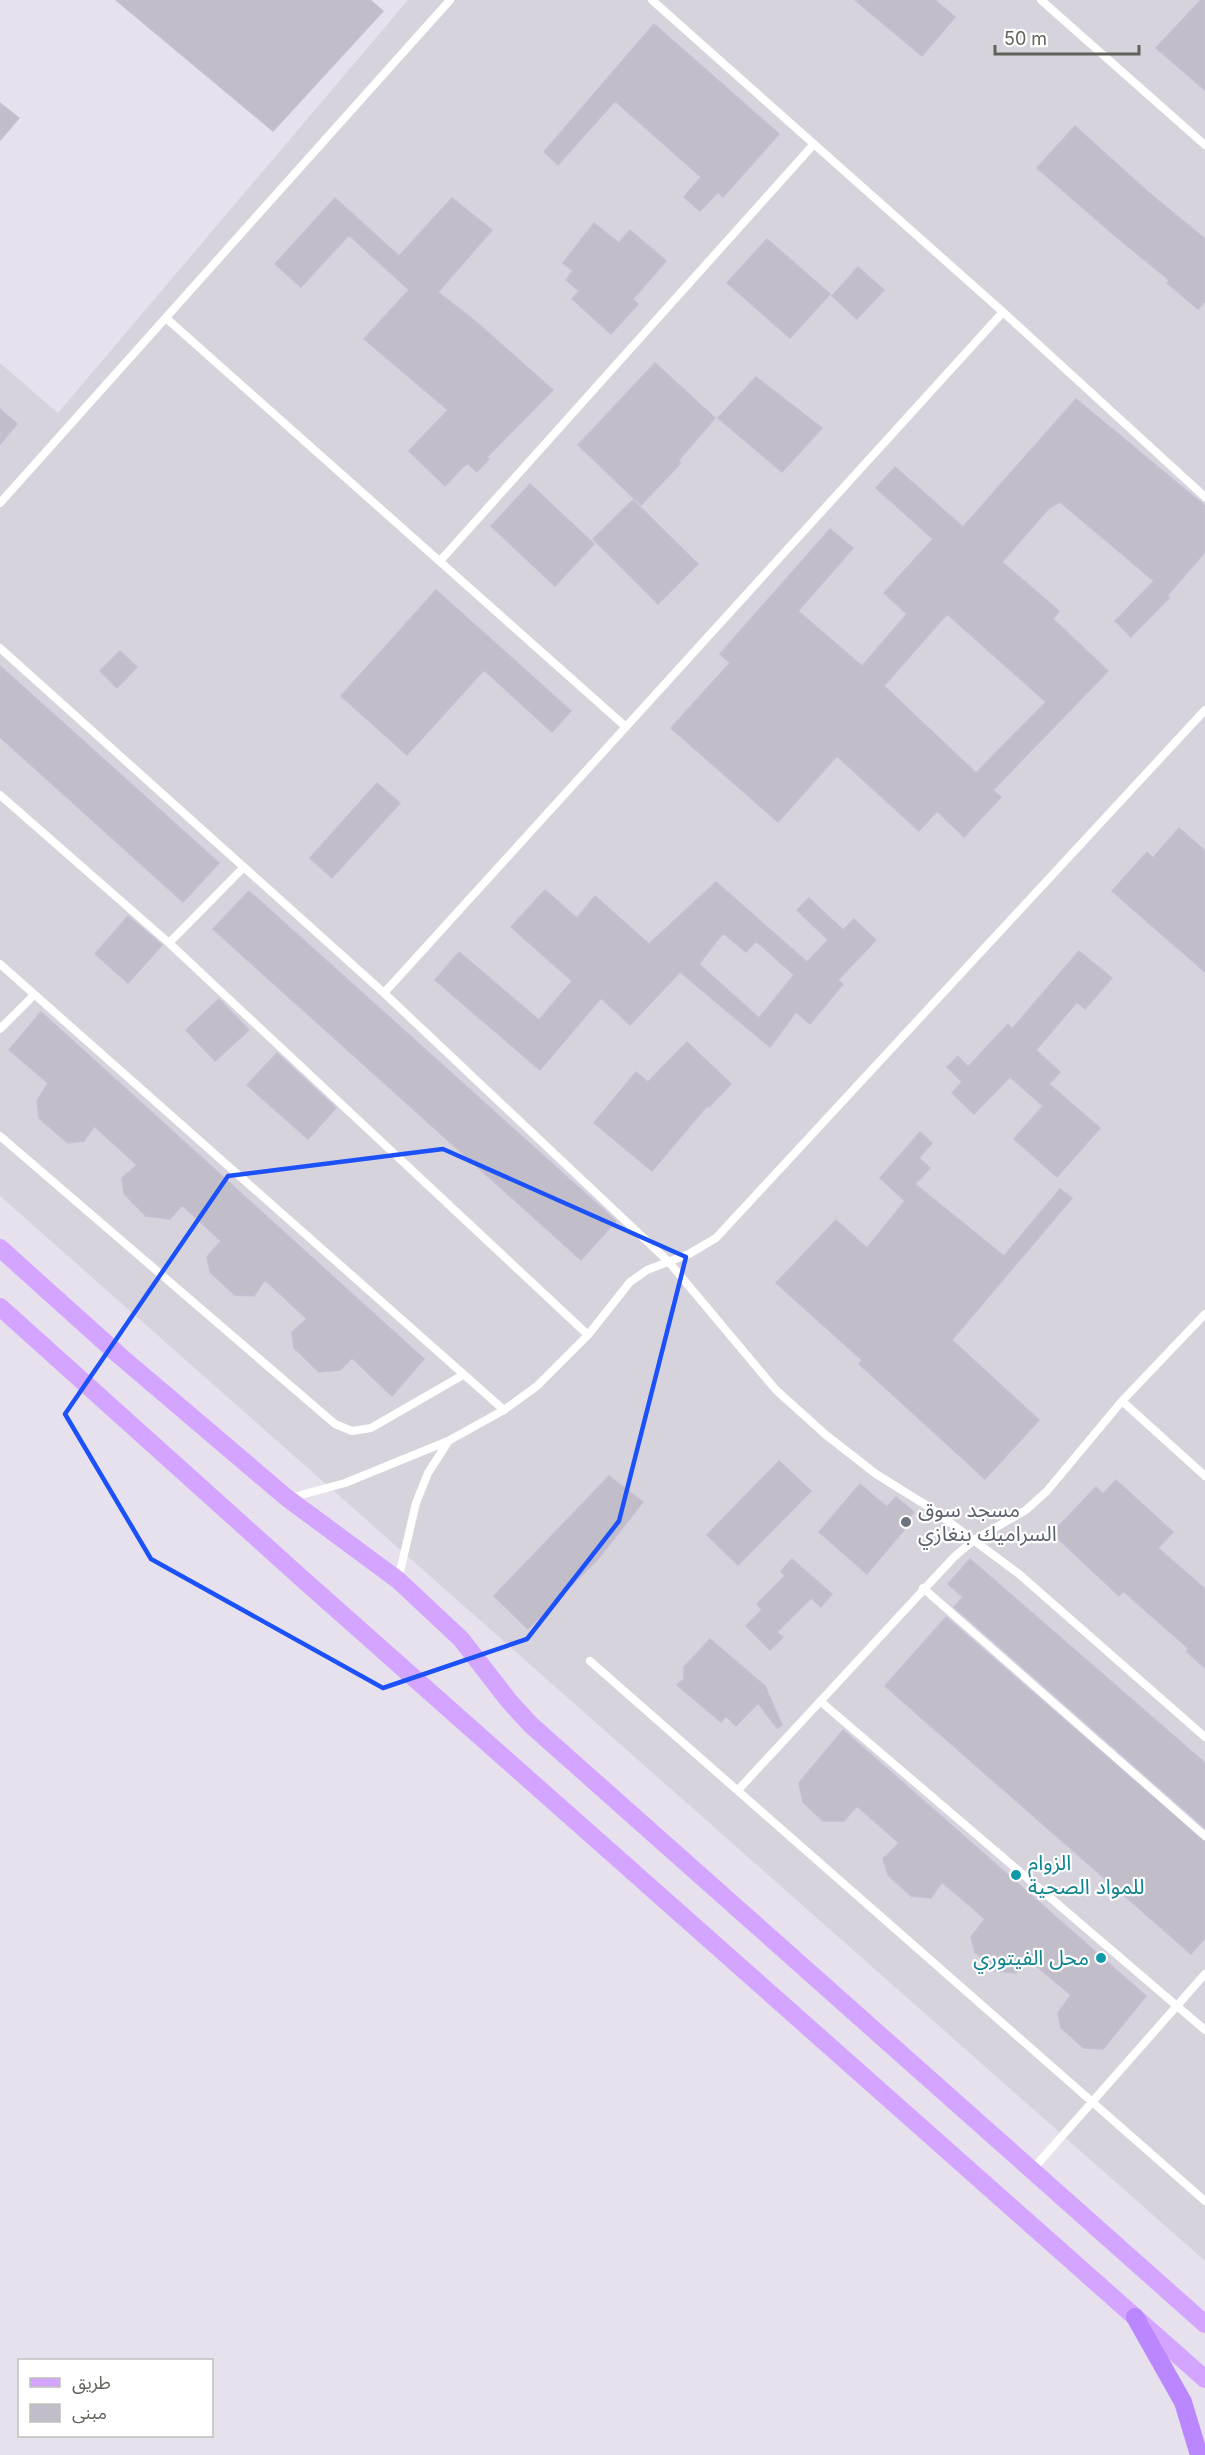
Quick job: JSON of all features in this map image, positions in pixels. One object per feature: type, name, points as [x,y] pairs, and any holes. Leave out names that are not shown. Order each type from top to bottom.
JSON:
[{"type":"highway","points":[[1135,2317],[1183,2402],[1199,2455]]},
{"type":"main road","points":[[0,1248],[120,1356],[287,1498],[398,1580],[461,1639],[509,1701],[531,1725],[1034,2169],[1205,2324]]},
{"type":"main road","points":[[0,1307],[307,1583],[1205,2379]]},
{"type":"lane","points":[[0,503],[450,0]]},
{"type":"lane","points":[[652,0],[1003,312],[1205,497]]},
{"type":"lane","points":[[1041,0],[1205,145]]},
{"type":"lane","points":[[440,561],[814,144]]},
{"type":"lane","points":[[384,993],[1003,312]]},
{"type":"lane","points":[[166,318],[626,727]]},
{"type":"lane","points":[[0,648],[384,993],[668,1261],[776,1390],[818,1428],[876,1474],[929,1507],[1019,1574],[1205,1737]]},
{"type":"lane","points":[[287,1498],[345,1483],[448,1441],[504,1410],[537,1386],[588,1335],[630,1282],[647,1270],[689,1254],[716,1238],[1205,710]]},
{"type":"lane","points":[[0,795],[169,943],[588,1335]]},
{"type":"lane","points":[[169,943],[244,867]]},
{"type":"lane","points":[[0,964],[504,1410]]},
{"type":"lane","points":[[0,1029],[34,995]]},
{"type":"lane","points":[[0,1136],[343,1429],[352,1431],[371,1428],[463,1375]]},
{"type":"lane","points":[[738,1790],[923,1588],[974,1540],[1026,1510],[1047,1491],[1122,1401],[1205,1314]]},
{"type":"lane","points":[[1122,1401],[1205,1476]]},
{"type":"lane","points":[[398,1580],[416,1503],[428,1473],[448,1441]]},
{"type":"lane","points":[[923,1588],[1205,1836]]},
{"type":"lane","points":[[590,1661],[1205,2201]]},
{"type":"lane","points":[[820,1701],[1205,2030]]},
{"type":"lane","points":[[1034,2169],[1090,2102],[1205,1974]]},
{"type":"highlighted area","points":[[443,1149],[686,1257],[619,1521],[527,1639],[383,1688],[151,1559],[65,1414],[228,1176]]},
{"type":"shaded area","points":[[408,0],[1205,0],[1205,2261],[0,1196],[0,363],[58,413]]},
{"type":"building","points":[[116,0],[370,0],[383,11],[273,131]]},
{"type":"building","points":[[855,0],[935,0],[955,17],[922,56]]},
{"type":"building","points":[[1201,0],[1205,0],[1205,90],[1156,48]]},
{"type":"building","points":[[654,24],[779,134],[723,197],[718,192],[700,211],[684,197],[701,177],[615,101],[558,165],[544,152]]},
{"type":"building","points":[[0,103],[19,118],[0,140]]},
{"type":"building","points":[[1075,126],[1148,192],[1205,239],[1205,301],[1198,309],[1167,283],[1169,280],[1037,168]]},
{"type":"building","points":[[335,198],[399,256],[452,198],[492,230],[438,292],[475,321],[553,390],[487,457],[489,459],[477,472],[467,463],[445,486],[409,451],[448,410],[364,339],[409,290],[349,235],[301,287],[275,264]]},
{"type":"building","points":[[594,223],[619,243],[630,230],[666,261],[633,299],[638,304],[611,334],[572,299],[579,291],[566,280],[573,271],[563,263]]},
{"type":"building","points":[[767,239],[830,294],[790,338],[727,283]]},
{"type":"building","points":[[858,267],[884,290],[857,319],[832,296]]},
{"type":"building","points":[[655,363],[715,418],[679,460],[680,464],[641,505],[578,445]]},
{"type":"building","points":[[756,377],[822,428],[782,472],[718,418]]},
{"type":"building","points":[[1076,399],[1205,506],[1205,552],[1167,596],[1169,598],[1131,637],[1115,621],[1154,581],[1060,502],[1049,508],[1002,562],[1059,611],[1053,619],[1108,671],[993,790],[1001,797],[964,837],[937,811],[919,831],[837,756],[778,822],[671,728],[730,663],[720,654],[830,529],[853,548],[798,611],[862,666],[907,614],[884,593],[933,539],[876,488],[895,467],[963,527]],"holes":[[[947,614],[1046,702],[976,773],[884,686]]]},
{"type":"building","points":[[0,409],[17,424],[0,444]]},
{"type":"building","points":[[530,484],[594,544],[555,586],[491,526]]},
{"type":"building","points":[[633,500],[698,564],[658,604],[593,539]]},
{"type":"building","points":[[436,590],[571,711],[552,732],[484,670],[407,755],[341,696]]},
{"type":"building","points":[[120,651],[137,667],[117,688],[100,671]]},
{"type":"building","points":[[0,666],[219,863],[183,902],[0,737]]},
{"type":"building","points":[[377,783],[400,803],[332,878],[310,858]]},
{"type":"building","points":[[1179,828],[1205,851],[1205,972],[1112,891],[1147,852],[1153,858]]},
{"type":"building","points":[[716,882],[807,962],[828,940],[797,910],[809,898],[843,930],[854,919],[876,940],[838,980],[843,984],[810,1024],[796,1012],[770,1047],[680,972],[630,1025],[601,998],[540,1070],[435,980],[459,952],[539,1020],[572,981],[511,927],[545,890],[577,918],[595,896],[649,944]],"holes":[[[723,933],[746,952],[756,941],[794,975],[759,1018],[699,964]]]},
{"type":"building","points":[[249,891],[616,1221],[581,1260],[213,929]]},
{"type":"building","points":[[128,916],[162,945],[128,983],[95,954]]},
{"type":"building","points":[[1079,951],[1112,978],[1085,1009],[1077,1002],[1036,1050],[1060,1072],[1049,1084],[1100,1128],[1057,1177],[1014,1139],[1043,1106],[1010,1077],[974,1114],[952,1093],[962,1082],[947,1067],[958,1056],[968,1067],[1008,1024],[1012,1029]]},
{"type":"building","points":[[219,999],[249,1030],[215,1061],[186,1030]]},
{"type":"building","points":[[41,1012],[424,1359],[392,1396],[352,1358],[340,1370],[319,1372],[294,1348],[292,1332],[307,1319],[265,1280],[254,1296],[235,1295],[210,1272],[207,1257],[221,1241],[182,1205],[170,1219],[146,1216],[124,1194],[122,1178],[137,1165],[94,1126],[84,1141],[68,1143],[39,1118],[37,1101],[48,1083],[9,1050]]},
{"type":"building","points":[[687,1042],[731,1084],[709,1107],[707,1106],[652,1171],[594,1123],[636,1072],[648,1082]]},
{"type":"building","points":[[277,1053],[336,1108],[308,1139],[247,1085]]},
{"type":"building","points":[[920,1132],[932,1143],[919,1158],[930,1168],[915,1184],[1004,1256],[1060,1189],[1072,1198],[952,1340],[1039,1420],[985,1479],[859,1364],[862,1360],[776,1283],[836,1220],[867,1248],[905,1201],[880,1178]]},
{"type":"building","points":[[779,1461],[811,1491],[738,1565],[707,1535]]},
{"type":"building","points":[[609,1476],[643,1502],[598,1559],[528,1629],[494,1596]]},
{"type":"building","points":[[1116,1480],[1173,1532],[1158,1548],[1205,1589],[1205,1668],[1187,1652],[1188,1648],[1123,1591],[1119,1596],[1052,1533],[1096,1487],[1103,1494]]},
{"type":"building","points":[[860,1484],[887,1507],[896,1497],[914,1512],[903,1524],[904,1530],[867,1574],[819,1532]]},
{"type":"building","points":[[792,1559],[832,1594],[821,1607],[811,1598],[777,1632],[783,1637],[770,1650],[746,1626],[762,1610],[757,1604],[785,1576],[781,1571]]},
{"type":"building","points":[[970,1559],[1205,1763],[1205,1828],[954,1607],[963,1597],[948,1584]]},
{"type":"building","points":[[946,1617],[1205,1842],[1205,1938],[1191,1954],[885,1686]]},
{"type":"building","points":[[710,1639],[765,1686],[782,1725],[777,1728],[758,1703],[736,1726],[726,1716],[721,1722],[677,1685],[684,1679],[684,1667]]},
{"type":"building","points":[[843,1730],[1146,1996],[1103,2049],[1084,2048],[1061,2028],[1058,2013],[1071,1995],[1028,1959],[1016,1973],[995,1971],[975,1952],[971,1937],[985,1919],[942,1882],[931,1898],[911,1896],[888,1875],[883,1859],[899,1843],[857,1806],[844,1821],[823,1821],[803,1802],[799,1783]]},
{"type":"place","name":"مسجد سوق السراميك بنغازي","points":[[906,1522]]},
{"type":"place","name":"الزوام للمواد الصحية","points":[[1016,1875]]},
{"type":"place","name":"محل الفيتوري","points":[[1101,1958]]}]
